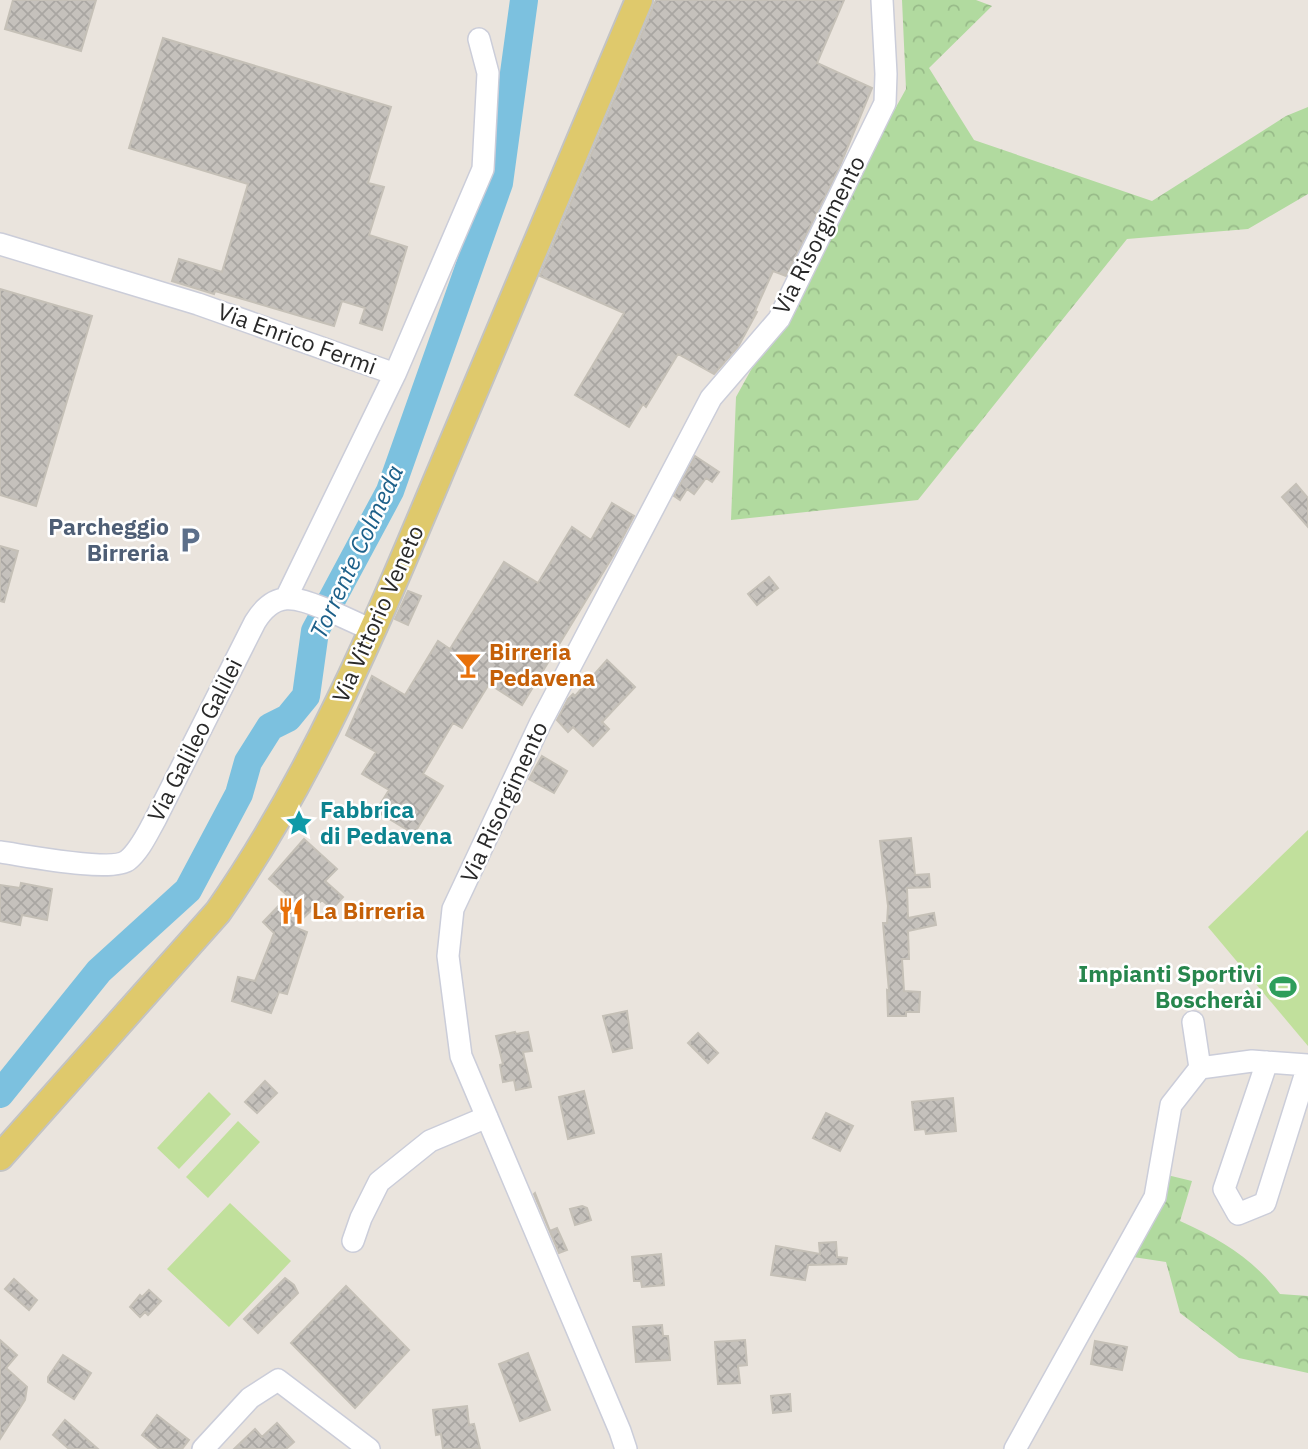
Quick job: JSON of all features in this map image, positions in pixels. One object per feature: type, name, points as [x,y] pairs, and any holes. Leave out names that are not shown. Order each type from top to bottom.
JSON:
[{"type":"main road","name":"Via Vittorio Veneto","points":[[0,1157],[218,912],[245,873],[305,770],[362,626],[639,0]]},
{"type":"street","name":"Via Risorgimento","points":[[625,1449],[620,1430],[461,1056],[448,956],[453,909],[540,724],[711,398],[779,319],[885,103],[882,0]]},
{"type":"street","points":[[395,374],[483,169],[488,73],[480,38]]},
{"type":"street","name":"Via Enrico Fermi","points":[[0,244],[198,304],[395,374],[293,599]]},
{"type":"street","points":[[293,599],[362,626]]},
{"type":"street","name":"Via Galileo Galilei","points":[[0,852],[112,866],[127,861],[140,846],[155,820],[261,613],[269,606],[293,599]]},
{"type":"street","points":[[1193,1022],[1200,1068]]},
{"type":"street","points":[[1015,1449],[1155,1197],[1171,1105],[1200,1068],[1252,1061],[1267,1062],[1308,1065],[1265,1203],[1238,1213],[1224,1189],[1267,1062]]},
{"type":"street","points":[[353,1241],[379,1182],[430,1142],[487,1117]]},
{"type":"street","points":[[203,1449],[250,1398],[278,1380],[369,1449]]},
{"type":"green space","points":[[902,0],[976,0],[992,6],[929,68],[974,140],[1152,201],[1286,116],[1308,107],[1308,194],[1248,229],[1127,239],[918,500],[731,520],[736,397],[906,89]]},
{"type":"green space","name":"Impianti Sportivi Boscherài","points":[[1308,830],[1308,1046],[1208,927]]},
{"type":"green space","points":[[209,1092],[231,1114],[179,1169],[157,1148]]},
{"type":"green space","points":[[238,1121],[260,1142],[208,1198],[186,1177]]},
{"type":"green space","points":[[1163,1174],[1192,1181],[1180,1221],[1235,1251],[1258,1270],[1280,1294],[1308,1296],[1308,1373],[1239,1358],[1180,1313],[1166,1262],[1133,1257]]},
{"type":"green space","points":[[230,1203],[291,1261],[229,1327],[167,1269]]},
{"type":"building","points":[[13,0],[96,0],[81,51],[5,29]]},
{"type":"building","points":[[656,0],[844,0],[817,63],[872,88],[839,168],[786,276],[773,271],[755,311],[757,312],[738,347],[714,374],[678,354],[646,407],[643,404],[629,427],[575,395],[624,313],[540,276]]},
{"type":"building","points":[[163,38],[391,107],[368,183],[384,187],[369,235],[407,247],[382,330],[360,323],[365,308],[342,301],[334,326],[172,281],[179,259],[222,272],[248,184],[129,148]]},
{"type":"building","points":[[0,289],[92,316],[36,506],[0,495]]},
{"type":"building","points":[[695,456],[719,472],[712,482],[706,478],[694,494],[687,489],[680,500],[674,496]]},
{"type":"building","points":[[1296,484],[1308,498],[1308,527],[1282,497]]},
{"type":"building","points":[[612,503],[634,516],[613,556],[522,705],[489,684],[462,728],[453,723],[423,774],[443,786],[414,834],[376,811],[389,790],[362,774],[376,752],[346,735],[372,676],[405,695],[438,641],[450,649],[504,562],[538,583],[572,527],[591,540]]},
{"type":"building","points":[[0,546],[18,551],[4,602],[0,601]]},
{"type":"building","points":[[769,577],[778,588],[757,605],[748,594]]},
{"type":"building","points":[[408,591],[421,596],[408,625],[395,619]]},
{"type":"building","points":[[607,660],[635,687],[602,722],[609,729],[593,746],[573,727],[568,732],[557,720],[568,699],[573,694],[575,696]]},
{"type":"building","points":[[542,756],[567,771],[554,793],[529,779]]},
{"type":"building","points":[[911,838],[915,875],[929,874],[930,887],[907,888],[908,918],[934,913],[936,925],[908,931],[909,959],[902,959],[904,991],[920,992],[919,1012],[906,1012],[906,1016],[888,1016],[887,990],[889,991],[883,923],[887,923],[888,906],[880,841]]},
{"type":"building","points":[[304,839],[337,869],[325,881],[343,897],[332,909],[322,900],[294,927],[307,932],[287,994],[279,992],[271,1013],[232,1001],[238,977],[255,981],[274,933],[263,922],[288,896],[269,879]]},
{"type":"building","points":[[21,883],[52,889],[47,920],[22,915],[20,925],[0,921],[0,885],[20,888]]},
{"type":"building","points":[[627,1011],[632,1048],[613,1052],[603,1016]]},
{"type":"building","points":[[528,1032],[532,1051],[523,1052],[531,1087],[516,1090],[514,1080],[503,1082],[500,1065],[503,1064],[496,1036]]},
{"type":"building","points":[[698,1033],[718,1053],[708,1063],[688,1043]]},
{"type":"building","points":[[265,1081],[277,1093],[257,1113],[245,1102]]},
{"type":"building","points":[[584,1091],[594,1133],[568,1139],[559,1097]]},
{"type":"building","points":[[953,1098],[956,1131],[926,1134],[925,1129],[915,1130],[912,1102]]},
{"type":"building","points":[[826,1113],[853,1126],[840,1151],[813,1138]]},
{"type":"building","points":[[534,1194],[550,1231],[557,1228],[567,1250],[559,1253]]},
{"type":"building","points":[[582,1206],[587,1208],[591,1220],[575,1225],[570,1209]]},
{"type":"building","points":[[836,1242],[837,1257],[847,1258],[846,1264],[808,1265],[805,1280],[771,1275],[776,1246],[820,1254],[819,1243]]},
{"type":"building","points":[[661,1254],[664,1285],[642,1287],[641,1281],[634,1281],[632,1257]]},
{"type":"building","points":[[285,1278],[294,1285],[298,1293],[258,1333],[244,1319]]},
{"type":"building","points":[[14,1279],[37,1300],[29,1310],[5,1289]]},
{"type":"building","points":[[346,1286],[409,1350],[355,1408],[291,1343]]},
{"type":"building","points":[[149,1290],[161,1301],[148,1315],[145,1312],[140,1317],[130,1307],[140,1295],[142,1297]]},
{"type":"building","points":[[662,1325],[663,1336],[668,1336],[670,1360],[636,1362],[633,1327]]},
{"type":"building","points":[[0,1340],[17,1355],[6,1368],[27,1387],[25,1400],[0,1439]]},
{"type":"building","points":[[745,1340],[747,1365],[738,1366],[740,1383],[718,1384],[715,1342]]},
{"type":"building","points":[[1095,1341],[1127,1347],[1122,1370],[1091,1364]]},
{"type":"building","points":[[528,1353],[550,1410],[520,1421],[499,1364]]},
{"type":"building","points":[[63,1355],[91,1373],[74,1399],[48,1382],[48,1377]]},
{"type":"building","points":[[790,1394],[791,1411],[773,1413],[771,1396]]},
{"type":"building","points":[[467,1406],[469,1425],[474,1424],[480,1449],[443,1449],[441,1434],[436,1435],[433,1410]]},
{"type":"building","points":[[157,1415],[189,1440],[182,1449],[159,1449],[142,1435]]},
{"type":"building","points":[[65,1420],[98,1449],[69,1449],[53,1435]]},
{"type":"building","points":[[277,1423],[294,1442],[286,1449],[234,1449],[255,1429],[262,1437]]},
{"type":"waterway","name":"Torrente Colmeda","points":[[0,1094],[99,971],[188,890],[239,794],[248,762],[270,727],[288,718],[306,696],[315,631],[390,491],[499,183],[524,0]]},
{"type":"place","name":"Parcheggio Birreria","points":[[190,540]]},
{"type":"place","name":"Birreria Pedavena","points":[[468,665]]},
{"type":"place","name":"Fabbrica di Pedavena","points":[[299,823]]},
{"type":"place","name":"La Birreria","points":[[291,911]]},
{"type":"place","name":"Impianti Sportivi Boscherài","points":[[1283,987]]}]
